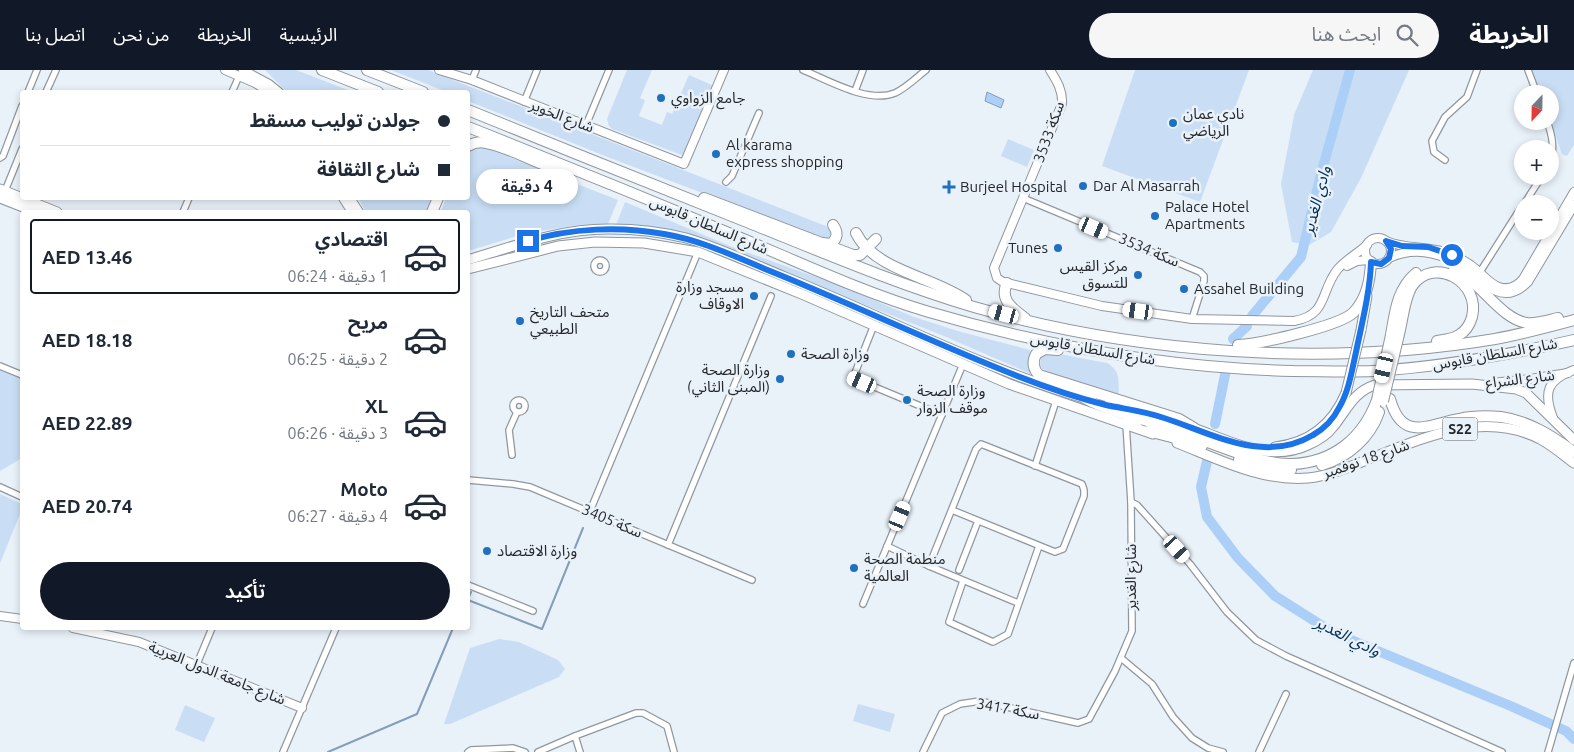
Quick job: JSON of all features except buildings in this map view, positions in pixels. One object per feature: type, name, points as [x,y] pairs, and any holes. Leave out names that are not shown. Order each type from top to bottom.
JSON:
[{"type":"highway","points":[[322,70],[373,90]]},
{"type":"highway","points":[[367,70],[418,90]]},
{"type":"highway","name":"شارع السلطان قابوس","points":[[470,111],[828,255],[974,307],[1027,320],[1144,343],[1274,352],[1365,352],[1424,349],[1526,333],[1574,320]]},
{"type":"highway","name":"شارع السلطان قابوس","points":[[470,128],[583,172],[830,276],[896,301],[928,312],[1028,338],[1078,348],[1166,362],[1221,368],[1354,372],[1464,362],[1503,356],[1574,340]]},
{"type":"highway","points":[[470,145],[475,143],[487,143],[559,170],[583,172]]},
{"type":"highway","points":[[624,172],[723,204],[853,255],[860,255],[876,239]]},
{"type":"highway","points":[[822,243],[831,244],[837,236],[836,230],[832,225]]},
{"type":"highway","points":[[856,233],[867,250],[887,263],[955,293],[974,307]]},
{"type":"highway","points":[[1217,349],[1272,340],[1343,320],[1358,307],[1368,288],[1370,261]]},
{"type":"highway","points":[[1148,432],[1179,439],[1256,466],[1276,469],[1304,469],[1336,459],[1356,446],[1372,428],[1390,380],[1397,303],[1405,284],[1422,270],[1433,267],[1447,268],[1460,273],[1473,281],[1504,311],[1527,323],[1574,314]]},
{"type":"highway","points":[[1084,398],[1101,406],[1162,425],[1249,456],[1290,464],[1316,460],[1348,444],[1365,426],[1383,400],[1395,335],[1409,293],[1420,278],[1427,274],[1446,273],[1455,277],[1468,289],[1472,296],[1473,312],[1471,321],[1466,330],[1460,335],[1440,341],[1365,352]]},
{"type":"highway","points":[[1007,284],[1004,292],[1006,301],[1011,308],[1027,320]]},
{"type":"highway","points":[[1078,348],[1042,350],[1034,357],[1033,364],[1035,370],[1042,377],[1178,419],[1194,428]]},
{"type":"highway","points":[[1383,400],[1402,421],[1417,428],[1427,428],[1459,419],[1502,418],[1539,429],[1574,452]]},
{"type":"highway","points":[[1126,424],[1128,420],[1133,418],[1153,425],[1162,425]]},
{"type":"main road","points":[[1,192],[16,204],[31,210]]},
{"type":"main road","points":[[1,192],[20,199]]},
{"type":"main road","points":[[23,200],[51,210]]},
{"type":"main road","points":[[470,259],[538,238],[580,232],[622,229],[670,235],[701,243],[763,268],[1022,378],[1084,398],[1161,416],[1256,451],[1273,453],[1290,451],[1305,446],[1326,434],[1354,397],[1375,385],[1472,384],[1522,391],[1531,396],[1574,440]]},
{"type":"main road","points":[[670,235],[694,245],[698,252]]},
{"type":"main road","points":[[470,268],[558,246],[594,242],[644,243],[698,252],[704,248],[763,268]]},
{"type":"main road","name":"شارع 18 نوفمبر","points":[[698,252],[874,325],[1009,384],[1126,424],[1249,470],[1271,476],[1307,478],[1326,475],[1449,431],[1476,426],[1501,427],[1527,434],[1557,449],[1574,463]]},
{"type":"main road","points":[[1227,440],[1262,447],[1284,446],[1298,442],[1318,432],[1330,422],[1338,411],[1346,393],[1361,330],[1368,288]]},
{"type":"street","points":[[29,90],[37,70]]},
{"type":"street","points":[[47,90],[56,70]]},
{"type":"street","points":[[225,70],[241,73],[269,84],[277,90]]},
{"type":"street","name":"شارع الخوير","points":[[439,70],[472,80],[684,164],[724,70]]},
{"type":"street","points":[[472,80],[476,70]]},
{"type":"street","points":[[524,102],[537,70]]},
{"type":"street","points":[[586,125],[609,70]]},
{"type":"street","points":[[803,70],[855,91],[874,96],[896,92],[926,70]]},
{"type":"street","points":[[820,77],[823,70]]},
{"type":"street","points":[[855,91],[863,70]]},
{"type":"street","name":"سكة 3533","points":[[1007,284],[997,278],[994,268],[1062,104],[1062,94],[1058,81],[1050,70]]},
{"type":"street","points":[[1445,160],[1434,152],[1432,141],[1445,117],[1467,97],[1477,70]]},
{"type":"street","points":[[1528,70],[1534,85]]},
{"type":"street","points":[[233,90],[241,73]]},
{"type":"street","points":[[241,73],[267,90]]},
{"type":"street","points":[[0,158],[3,156],[20,111]]},
{"type":"street","points":[[726,182],[732,176],[759,113]]},
{"type":"street","points":[[1,192],[20,153]]},
{"type":"street","points":[[1326,293],[1327,286],[1336,271],[1374,239],[1380,238],[1398,245],[1428,247],[1444,252],[1466,262],[1498,287],[1510,287],[1520,282],[1574,192]]},
{"type":"street","name":"سكة 3534","points":[[1023,198],[1200,272],[1204,276],[1204,281],[1192,319]]},
{"type":"street","points":[[1007,284],[1102,306],[1192,319],[1288,322],[1309,316],[1317,309],[1336,278],[1346,267],[1356,261],[1370,261],[1381,264],[1389,258],[1410,252],[1435,254],[1464,267],[1492,290],[1501,293],[1511,292],[1520,289],[1528,282],[1574,205]]},
{"type":"street","points":[[1480,272],[1514,219]]},
{"type":"street","points":[[1386,241],[1391,249],[1389,258]]},
{"type":"street","points":[[1367,245],[1365,251],[1370,261]]},
{"type":"street","points":[[590,511],[698,252]]},
{"type":"street","points":[[668,545],[771,296]]},
{"type":"street","points":[[874,325],[852,378],[942,415]]},
{"type":"street","points":[[863,604],[963,364]]},
{"type":"street","points":[[0,366],[20,374]]},
{"type":"street","name":"شارع الشراع","points":[[1472,384],[1530,380],[1571,371]]},
{"type":"street","name":"شارع الشراع","points":[[1553,418],[1547,401],[1549,386],[1558,378],[1571,371]]},
{"type":"street","points":[[1036,466],[1056,401]]},
{"type":"street","points":[[512,455],[509,430],[517,412]]},
{"type":"street","name":"شارع الغدير","points":[[1089,719],[1115,671],[1132,631],[1131,502],[1126,424]]},
{"type":"street","points":[[929,566],[976,449],[981,444],[1082,484],[1084,490],[1084,496],[1063,549],[1055,552],[952,510]]},
{"type":"street","name":"سكة 3405","points":[[470,480],[530,487],[752,580]]},
{"type":"street","points":[[0,487],[20,496]]},
{"type":"street","points":[[1131,502],[1137,505],[1190,564],[1227,612],[1256,640],[1286,656],[1502,752]]},
{"type":"street","points":[[959,570],[978,521]]},
{"type":"street","points":[[887,546],[963,581],[1018,603]]},
{"type":"street","points":[[963,581],[949,622],[993,642],[1008,634],[1039,546]]},
{"type":"street","points":[[470,586],[533,611]]},
{"type":"street","points":[[0,616],[20,620]]},
{"type":"street","name":"شارع جامعة الدول العربية","points":[[83,630],[139,642],[302,708]]},
{"type":"street","points":[[197,664],[211,630]]},
{"type":"street","points":[[282,752],[335,630]]},
{"type":"street","points":[[1121,658],[1152,684],[1163,703],[1192,738],[1208,748],[1223,752]]},
{"type":"street","points":[[1548,752],[1574,663]]},
{"type":"street","points":[[1259,752],[1286,694]]},
{"type":"street","name":"سكة 3417","points":[[923,752],[942,713],[960,704],[980,701],[1078,723],[1089,719]]},
{"type":"street","points":[[538,752],[636,713],[643,713],[667,726],[674,752]]},
{"type":"street","points":[[575,736],[580,752]]},
{"type":"street","points":[[468,752],[471,750],[514,748],[524,752]]},
{"type":"shaded area","points":[[265,70],[296,70],[348,90],[285,90]]},
{"type":"shaded area","points":[[391,70],[428,70],[831,228],[833,229],[831,239],[826,240],[605,156],[470,102],[470,90],[442,90]]},
{"type":"shaded area","points":[[627,70],[652,70],[640,98],[645,100],[639,116],[662,125],[667,112],[672,114],[689,75],[714,86],[686,154],[682,155],[612,129],[609,126],[607,119]]},
{"type":"shaded area","name":"نادي عمان الرياضي","points":[[1135,70],[1249,70],[1200,202],[1102,166]]},
{"type":"shaded area","points":[[1313,70],[1409,70],[1361,178],[1331,232],[1309,245],[1292,242],[1281,184],[1294,115]]},
{"type":"shaded area","points":[[1532,70],[1574,70],[1574,145],[1567,156],[1562,154],[1559,140],[1557,140],[1553,130],[1559,130],[1559,85],[1538,85]]},
{"type":"shaded area","points":[[1008,139],[1034,150],[1027,167],[1001,156]]},
{"type":"shaded area","points":[[475,146],[485,147],[548,173],[546,180],[573,190],[577,184],[618,200],[608,224],[579,225],[527,233],[470,250],[470,210],[442,210],[445,200],[470,200],[470,150]]},
{"type":"shaded area","points":[[359,200],[432,200],[427,210],[365,210]]},
{"type":"shaded area","points":[[625,202],[735,248],[833,283],[914,317],[961,332],[1030,350],[1031,374],[944,336],[682,233],[662,228],[616,225]]},
{"type":"shaded area","points":[[1049,352],[1107,363],[1117,373],[1119,394],[1070,381],[1042,369],[1040,364],[1041,358]]},
{"type":"shaded area","points":[[0,370],[20,378],[20,459],[0,471]]},
{"type":"shaded area","points":[[0,494],[20,503],[20,514],[0,563]]},
{"type":"shaded area","points":[[499,639],[519,642],[558,660],[565,669],[559,677],[450,724],[444,724],[470,648]]},
{"type":"shaded area","points":[[858,704],[895,714],[890,732],[853,721]]},
{"type":"shaded area","points":[[185,705],[215,718],[204,742],[175,730]]},
{"type":"water","points":[[987,92],[1004,100],[1001,108],[985,101]]},
{"type":"waterway","name":"وادي الغدير","points":[[1252,316],[1301,257],[1321,174],[1350,70]]},
{"type":"waterway","name":"وادي الغدير","points":[[1233,339],[1247,326]]},
{"type":"waterway","name":"وادي الغدير","points":[[1215,424],[1226,370]]},
{"type":"waterway","name":"وادي الغدير","points":[[1208,457],[1201,487],[1207,517],[1238,558],[1275,596],[1332,632],[1513,707],[1566,731],[1574,739]]},
{"type":"waterway","points":[[470,601],[542,629],[583,528]]},
{"type":"waterway","points":[[328,752],[417,714],[452,630]]},
{"type":"place","name":"جامع الزواوي","points":[[661,98]]},
{"type":"place","name":"نادي عمان الرياضي","points":[[1173,123]]},
{"type":"place","name":"Al karama express shopping","points":[[716,154]]},
{"type":"place","name":"Dar Al Masarrah","points":[[1083,186]]},
{"type":"place","name":"Burjeel Hospital","points":[[949,187]]},
{"type":"place","name":"Palace Hotel Apartments","points":[[1155,216]]},
{"type":"place","name":"Tunes","points":[[1058,248]]},
{"type":"place","name":"مركز القيس للتسوق","points":[[1138,275]]},
{"type":"place","name":"Assahel Building","points":[[1184,289]]},
{"type":"place","name":"مسجد وزارة الاوقاف","points":[[754,296]]},
{"type":"place","name":"متحف التاريخ الطبيعي","points":[[520,321]]},
{"type":"place","name":"وزارة الصحة","points":[[791,354]]},
{"type":"place","name":"وزارة الصحة (المبنى الثاني)","points":[[780,379]]},
{"type":"place","name":"وزارة الصحة موقف الزوار","points":[[907,400]]},
{"type":"place","name":"وزارة الاقتصاد","points":[[487,551]]},
{"type":"place","name":"منطمة الصحة العالمية","points":[[854,568]]},
{"type":"route","points":[[528,241],[554,235],[608,229],[664,233],[686,238],[808,286],[1033,382],[1106,405],[1161,416],[1227,440],[1254,447],[1284,446],[1312,436],[1330,422],[1338,411],[1346,393],[1361,330],[1371,274],[1371,262],[1381,264],[1387,261],[1391,249],[1386,241],[1402,246],[1428,247],[1452,255]]}]
